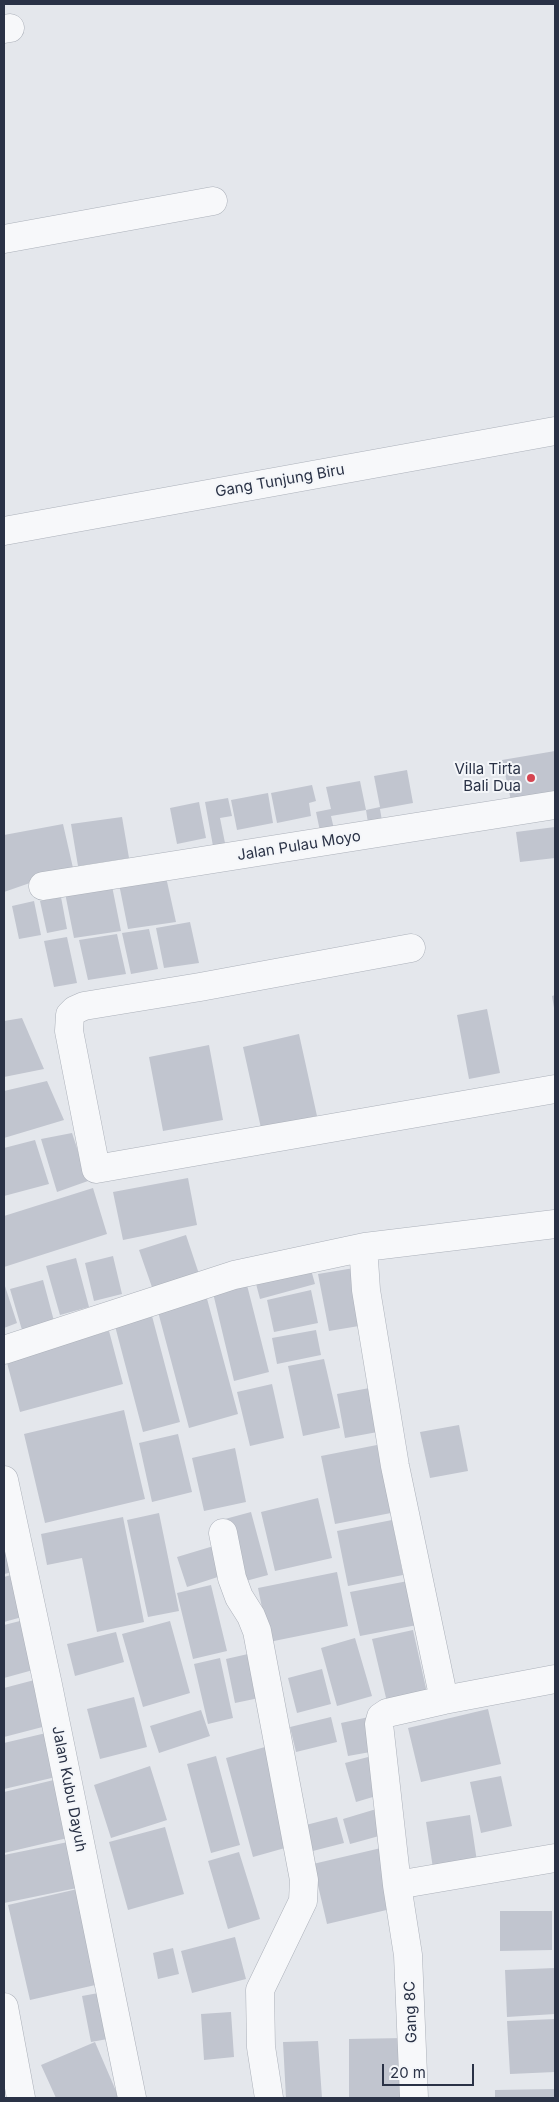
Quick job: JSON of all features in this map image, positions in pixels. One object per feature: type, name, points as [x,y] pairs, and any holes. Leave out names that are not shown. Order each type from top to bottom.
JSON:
[{"type":"street","points":[[4,239],[213,201]]},
{"type":"street","name":"Gang Tunjung Biru","points":[[4,531],[555,431]]},
{"type":"street","name":"Jalan Pulau Moyo","points":[[43,886],[555,805]]},
{"type":"street","points":[[411,948],[200,987],[84,1006],[75,1010],[70,1015],[69,1031],[96,1169],[555,1089]]},
{"type":"street","points":[[4,1350],[234,1275],[365,1248],[555,1224]]},
{"type":"street","points":[[364,1260],[366,1290],[395,1466],[444,1700]]},
{"type":"street","name":"Jalan Kubu Dayuh","points":[[4,1480],[48,1685],[132,2098]]},
{"type":"street","points":[[223,1534],[232,1578],[239,1597],[251,1616],[257,1631],[304,1880],[303,1901],[260,1990],[260,2047],[268,2098]]},
{"type":"street","name":"Gang 8C","points":[[414,2098],[408,1955],[397,1885],[379,1724],[381,1717],[387,1713],[444,1700],[555,1679]]},
{"type":"street","points":[[397,1885],[555,1858]]},
{"type":"street","points":[[4,2007],[21,2098]]},
{"type":"building","name":"Villa Tirta Bali Dua","points":[[555,751],[555,796],[512,805],[502,760]]},
{"type":"building","points":[[407,770],[413,803],[380,809],[382,821],[368,823],[366,810],[380,807],[374,776]]},
{"type":"building","points":[[360,781],[366,810],[331,816],[334,829],[320,831],[316,812],[331,809],[326,787]]},
{"type":"building","points":[[312,785],[316,801],[309,803],[311,816],[277,823],[271,793]]},
{"type":"building","points":[[268,793],[273,823],[237,830],[231,800]]},
{"type":"building","points":[[228,798],[232,816],[220,818],[225,843],[213,846],[205,802]]},
{"type":"building","points":[[199,802],[206,838],[177,844],[170,808]]},
{"type":"building","points":[[122,817],[129,858],[78,866],[71,824]]},
{"type":"building","points":[[63,824],[73,868],[4,892],[4,835]]},
{"type":"building","points":[[555,827],[555,858],[520,862],[516,832]]},
{"type":"building","points":[[166,877],[176,922],[128,929],[119,884]]},
{"type":"building","points":[[112,886],[121,931],[74,938],[65,893]]},
{"type":"building","points":[[61,897],[67,929],[47,933],[40,901]]},
{"type":"building","points":[[34,901],[41,935],[19,939],[12,906]]},
{"type":"building","points":[[190,922],[199,963],[164,968],[156,928]]},
{"type":"building","points":[[149,929],[158,969],[131,974],[122,933]]},
{"type":"building","points":[[117,934],[126,974],[88,980],[79,940]]},
{"type":"building","points":[[67,937],[77,983],[54,987],[44,941]]},
{"type":"building","points":[[555,995],[555,1008],[554,1008],[552,996]]},
{"type":"building","points":[[487,1009],[500,1073],[469,1079],[457,1015]]},
{"type":"building","points":[[22,1018],[44,1069],[4,1077],[4,1021]]},
{"type":"building","points":[[299,1034],[317,1116],[261,1128],[243,1047]]},
{"type":"building","points":[[209,1045],[223,1120],[163,1131],[149,1057]]},
{"type":"building","points":[[47,1081],[64,1120],[4,1138],[4,1091]]},
{"type":"building","points":[[72,1133],[88,1181],[57,1192],[41,1139]]},
{"type":"building","points":[[35,1140],[49,1184],[4,1196],[4,1148]]},
{"type":"building","points":[[188,1178],[197,1225],[123,1240],[113,1192]]},
{"type":"building","points":[[93,1188],[107,1234],[4,1267],[4,1216]]},
{"type":"building","points":[[186,1235],[199,1274],[153,1290],[139,1250]]},
{"type":"building","points":[[113,1256],[122,1294],[94,1301],[85,1263]]},
{"type":"building","points":[[76,1258],[89,1307],[60,1315],[46,1266]]},
{"type":"building","points":[[310,1266],[315,1284],[260,1299],[255,1280]]},
{"type":"building","points":[[354,1268],[365,1325],[329,1331],[318,1274]]},
{"type":"building","points":[[43,1280],[54,1321],[22,1330],[10,1289]]},
{"type":"building","points":[[4,1283],[17,1323],[4,1328]]},
{"type":"building","points":[[247,1285],[269,1372],[234,1381],[213,1293]]},
{"type":"building","points":[[311,1290],[318,1323],[274,1332],[267,1300]]},
{"type":"building","points":[[206,1295],[238,1414],[189,1428],[157,1308]]},
{"type":"building","points":[[152,1316],[180,1422],[143,1432],[115,1326]]},
{"type":"building","points":[[316,1330],[321,1355],[277,1364],[272,1338]]},
{"type":"building","points":[[109,1331],[123,1384],[20,1412],[6,1359]]},
{"type":"building","points":[[324,1359],[340,1428],[303,1436],[288,1366]]},
{"type":"building","points":[[272,1384],[284,1438],[250,1446],[237,1392]]},
{"type":"building","points":[[375,1387],[383,1431],[345,1438],[337,1394]]},
{"type":"building","points":[[124,1410],[145,1499],[45,1523],[24,1434]]},
{"type":"building","points":[[459,1425],[468,1471],[430,1478],[420,1432]]},
{"type":"building","points":[[178,1434],[192,1492],[152,1502],[139,1443]]},
{"type":"building","points":[[382,1444],[396,1512],[335,1524],[321,1456]]},
{"type":"building","points":[[235,1448],[246,1502],[204,1511],[192,1458]]},
{"type":"building","points":[[318,1498],[332,1558],[275,1571],[261,1512]]},
{"type":"building","points":[[251,1512],[268,1575],[242,1582],[225,1519]]},
{"type":"building","points":[[159,1513],[179,1611],[148,1617],[127,1520]]},
{"type":"building","points":[[123,1517],[144,1622],[97,1632],[82,1558],[47,1565],[41,1534]]},
{"type":"building","points":[[392,1520],[403,1575],[348,1586],[337,1531]]},
{"type":"building","points":[[12,1543],[18,1571],[4,1574],[4,1545]]},
{"type":"building","points":[[217,1545],[227,1574],[187,1587],[177,1557]]},
{"type":"building","points":[[337,1572],[348,1626],[269,1642],[258,1588]]},
{"type":"building","points":[[11,1575],[22,1617],[4,1622],[4,1577]]},
{"type":"building","points":[[408,1581],[417,1625],[360,1636],[350,1592]]},
{"type":"building","points":[[211,1585],[227,1651],[193,1659],[177,1593]]},
{"type":"building","points":[[20,1621],[33,1670],[4,1678],[4,1625]]},
{"type":"building","points":[[170,1621],[190,1693],[143,1707],[122,1634]]},
{"type":"building","points":[[413,1630],[427,1693],[387,1702],[372,1639]]},
{"type":"building","points":[[116,1632],[124,1662],[75,1676],[67,1644]]},
{"type":"building","points":[[355,1638],[372,1696],[337,1706],[321,1648]]},
{"type":"building","points":[[248,1654],[259,1698],[235,1703],[226,1659]]},
{"type":"building","points":[[220,1658],[233,1718],[208,1724],[194,1664]]},
{"type":"building","points":[[322,1669],[331,1704],[297,1713],[288,1678]]},
{"type":"building","points":[[42,1678],[54,1724],[4,1737],[4,1688]]},
{"type":"building","points":[[134,1697],[147,1747],[100,1759],[87,1709]]},
{"type":"building","points":[[488,1709],[501,1764],[421,1782],[408,1728]]},
{"type":"building","points":[[201,1710],[210,1736],[159,1753],[150,1726]]},
{"type":"building","points":[[331,1717],[337,1742],[296,1752],[290,1727]]},
{"type":"building","points":[[369,1717],[376,1751],[348,1756],[341,1723]]},
{"type":"building","points":[[46,1733],[56,1777],[4,1789],[4,1743]]},
{"type":"building","points":[[265,1747],[292,1846],[253,1857],[226,1758]]},
{"type":"building","points":[[216,1756],[240,1845],[211,1853],[187,1764]]},
{"type":"building","points":[[372,1756],[383,1794],[356,1802],[345,1763]]},
{"type":"building","points":[[150,1766],[167,1820],[111,1838],[94,1785]]},
{"type":"building","points":[[501,1776],[512,1826],[481,1833],[470,1782]]},
{"type":"building","points":[[62,1778],[76,1836],[4,1853],[4,1792]]},
{"type":"building","points":[[383,1807],[390,1833],[350,1844],[343,1819]]},
{"type":"building","points":[[470,1815],[478,1868],[434,1875],[426,1822]]},
{"type":"building","points":[[337,1817],[344,1843],[309,1852],[302,1826]]},
{"type":"building","points":[[165,1827],[184,1894],[128,1910],[109,1842]]},
{"type":"building","points":[[68,1842],[77,1888],[4,1903],[4,1855]]},
{"type":"building","points":[[381,1848],[395,1908],[327,1924],[313,1864]]},
{"type":"building","points":[[239,1852],[260,1919],[228,1929],[208,1861]]},
{"type":"building","points":[[82,1888],[104,1983],[30,2000],[8,1905]]},
{"type":"building","points":[[500,1911],[552,1911],[552,1950],[500,1951]]},
{"type":"building","points":[[235,1937],[246,1979],[192,1993],[181,1951]]},
{"type":"building","points":[[173,1948],[179,1974],[158,1979],[153,1953]]},
{"type":"building","points":[[555,1968],[555,2014],[507,2017],[505,1970]]},
{"type":"building","points":[[104,1992],[113,2038],[91,2042],[82,1996]]},
{"type":"building","points":[[231,2012],[234,2057],[204,2060],[201,2014]]},
{"type":"building","points":[[555,2019],[555,2072],[510,2074],[507,2021]]},
{"type":"building","points":[[404,2038],[404,2098],[349,2098],[349,2039]]},
{"type":"building","points":[[318,2041],[322,2098],[286,2098],[283,2042]]},
{"type":"building","points":[[95,2042],[119,2098],[56,2098],[41,2065]]},
{"type":"building","points":[[555,2089],[555,2098],[495,2098],[495,2090]]},
{"type":"place","name":"Villa Tirta Bali Dua","points":[[531,778]]}]
